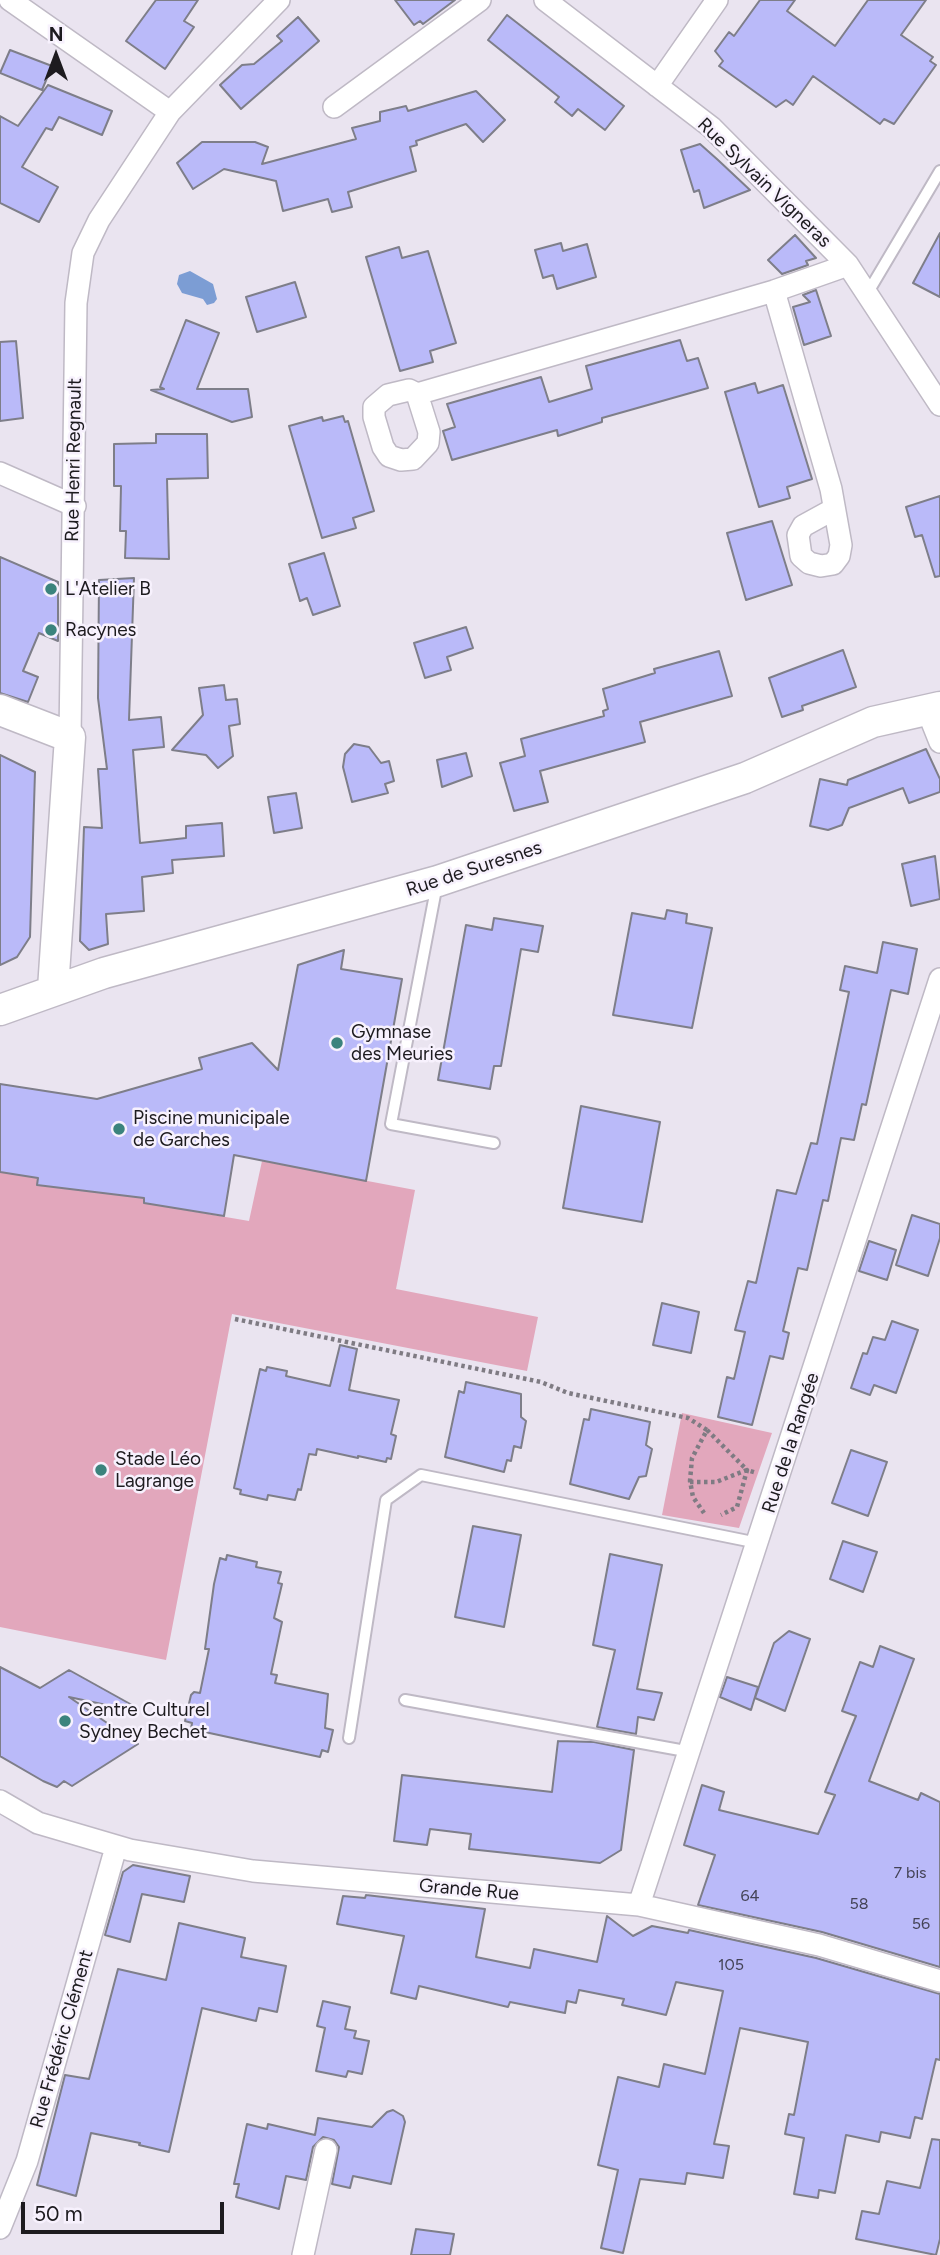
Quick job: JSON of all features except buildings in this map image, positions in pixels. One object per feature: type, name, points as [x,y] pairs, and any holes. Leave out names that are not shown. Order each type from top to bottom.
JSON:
[{"type":"street","points":[[10,0],[170,112]]},
{"type":"street","name":"Rue Henri Regnault","points":[[52,989],[70,737],[76,303],[83,253],[99,220],[170,112],[279,0]]},
{"type":"street","points":[[334,107],[480,0]]},
{"type":"street","name":"Rue Sylvain Vigneras","points":[[545,0],[711,127],[848,265],[940,405]]},
{"type":"street","points":[[657,86],[717,0]]},
{"type":"street","points":[[417,394],[774,291],[848,265]]},
{"type":"street","points":[[774,291],[834,509]]},
{"type":"street","points":[[0,473],[75,506]]},
{"type":"street","points":[[0,710],[70,737]]},
{"type":"street","points":[[934,710],[940,742]]},
{"type":"street","name":"Rue de Suresnes","points":[[0,1010],[52,989],[438,881],[745,778],[873,722],[934,710]]},
{"type":"street","name":"Rue de la Rangée","points":[[639,1905],[759,1543],[940,979]]},
{"type":"street","name":"Grande Rue","points":[[0,1801],[38,1823],[116,1847],[253,1871],[639,1905],[819,1945],[940,1981]]},
{"type":"street","points":[[0,1817],[38,1823]]},
{"type":"street","name":"Rue Frédéric Clément","points":[[0,2228],[27,2161],[116,1847]]},
{"type":"street","points":[[303,2255],[326,2150]]},
{"type":"lane","points":[[867,293],[940,171]]},
{"type":"lane","points":[[438,881],[391,1124],[494,1143]]},
{"type":"lane","points":[[349,1738],[386,1500],[421,1475],[759,1543]]},
{"type":"lane","points":[[405,1700],[691,1752]]},
{"type":"path","points":[[235,1319],[541,1382],[580,1396],[688,1418],[706,1430],[747,1470],[746,1485],[737,1507],[711,1518],[702,1512],[693,1497],[690,1482],[692,1458],[706,1430]]},
{"type":"path","points":[[690,1482],[716,1482],[747,1470]]},
{"type":"shaded area","name":"Stade Léo Lagrange","points":[[262,1161],[415,1190],[396,1289],[538,1317],[527,1371],[232,1314],[166,1660],[0,1627],[0,1172],[38,1178],[37,1185],[144,1198],[144,1203],[249,1221]]},
{"type":"shaded area","points":[[682,1413],[772,1433],[739,1528],[662,1515]]},
{"type":"water","points":[[190,271],[213,284],[217,299],[214,303],[207,305],[203,299],[182,293],[177,284],[179,275]]},
{"type":"place","name":"L'Atelier B","points":[[51,589]]},
{"type":"place","name":"Racynes","points":[[51,630]]},
{"type":"place","name":"Gymnase des Meuries","points":[[337,1043]]},
{"type":"place","name":"Piscine municipale de Garches","points":[[119,1129]]},
{"type":"place","name":"Stade Léo Lagrange","points":[[101,1470]]},
{"type":"place","name":"Centre Culturel Sydney Bechet","points":[[65,1721]]}]
